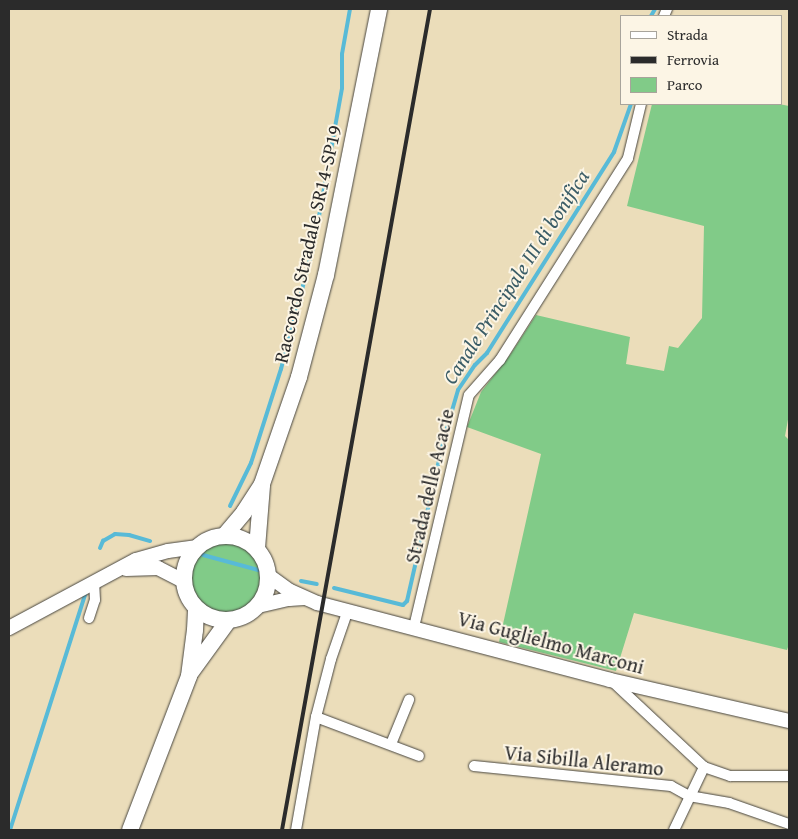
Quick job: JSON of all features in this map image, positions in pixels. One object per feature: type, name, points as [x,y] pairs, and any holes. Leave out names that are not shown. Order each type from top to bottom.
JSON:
[{"type":"main road","name":"Raccordo Stradale SR14-SP19","points":[[196,547],[214,537],[225,535],[244,512],[262,484],[299,377],[326,276],[379,9]]},
{"type":"main road","name":"Raccordo Stradale SR14-SP19","points":[[262,484],[257,548],[263,556],[269,576]]},
{"type":"main road","points":[[225,535],[242,539],[257,548]]},
{"type":"main road","points":[[196,547],[187,563],[184,581],[186,591],[196,608],[216,620],[228,620],[250,614],[265,597],[269,576]]},
{"type":"main road","points":[[130,830],[189,676],[196,608]]},
{"type":"main road","points":[[189,676],[228,620]]},
{"type":"street","name":"Strada delle Acacie","points":[[414,627],[469,395],[500,360],[628,158],[642,105]]},
{"type":"street","points":[[9,628],[136,560],[168,551],[196,547]]},
{"type":"street","points":[[117,570],[158,568],[184,581]]},
{"type":"street","name":"Via Guglielmo Marconi","points":[[269,576],[290,592],[304,598],[610,680],[789,721]]},
{"type":"street","points":[[89,618],[95,600],[94,581]]},
{"type":"street","name":"Via Guglielmo Marconi","points":[[258,606],[289,599],[304,598]]},
{"type":"street","points":[[296,830],[316,717],[331,658],[348,610]]},
{"type":"street","points":[[610,680],[704,767],[730,776],[789,776]]},
{"type":"street","points":[[391,744],[409,700]]},
{"type":"street","points":[[316,717],[419,756]]},
{"type":"street","name":"Via Sibilla Aleramo","points":[[474,766],[671,786],[689,796],[729,803],[789,824]]},
{"type":"street","points":[[674,830],[704,767]]},
{"type":"green space","points":[[652,105],[789,106],[789,414],[785,436],[789,440],[789,644],[787,650],[634,613],[616,671],[499,642],[541,454],[467,427],[481,392],[510,355],[536,315],[630,337],[626,364],[664,371],[669,346],[678,348],[702,318],[704,226],[627,206]]},
{"type":"green space","points":[[232,543],[245,549],[254,558],[258,564],[260,578],[258,592],[250,603],[239,611],[218,613],[211,611],[200,603],[192,592],[190,571],[192,564],[200,553],[211,545]]},
{"type":"waterway","points":[[230,506],[251,463],[281,369],[314,244],[342,88],[342,54],[350,9]]},
{"type":"waterway","name":"Canale Principale III di bonifica","points":[[652,15],[655,9]]},
{"type":"waterway","name":"Canale Principale III di bonifica","points":[[334,588],[403,605],[407,601],[444,438],[458,390],[475,365],[487,353],[614,152],[631,105]]},
{"type":"waterway","name":"Canale Principale III di bonifica","points":[[100,548],[103,541],[115,534],[129,535],[150,541]]},
{"type":"waterway","name":"Canale Principale III di bonifica","points":[[203,555],[262,571]]},
{"type":"waterway","name":"Canale Principale III di bonifica","points":[[301,581],[317,584]]},
{"type":"waterway","name":"Canale Principale III di bonifica","points":[[10,830],[85,595]]},
{"type":"railway","points":[[282,830],[430,9]]}]
